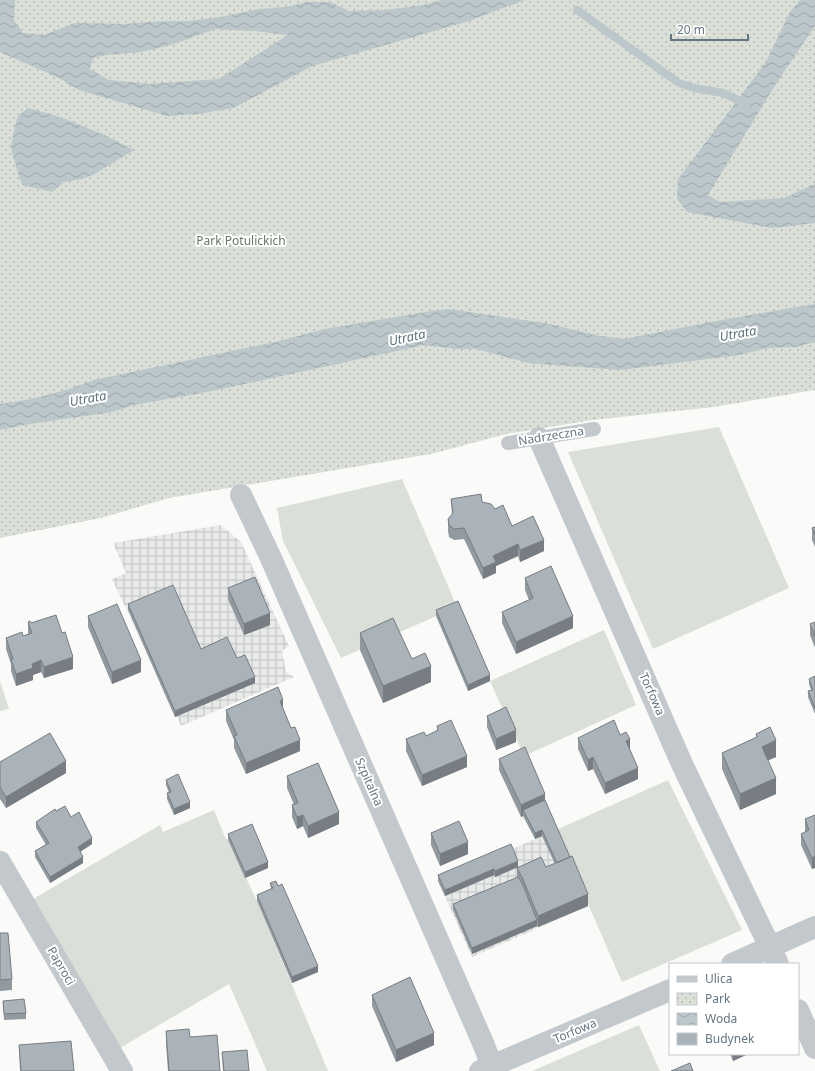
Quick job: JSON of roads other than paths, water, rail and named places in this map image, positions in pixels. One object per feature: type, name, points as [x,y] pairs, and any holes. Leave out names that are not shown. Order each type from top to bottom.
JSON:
[{"type":"street","name":"Torfowa","points":[[539,438],[682,764],[774,956]]},
{"type":"street","name":"Szpitalna","points":[[241,495],[276,571],[483,1042],[488,1069]]},
{"type":"street","name":"Paproci","points":[[0,862],[122,1071]]},
{"type":"street","points":[[737,963],[774,956],[815,927]]},
{"type":"street","name":"Torfowa","points":[[488,1069],[669,990]]},
{"type":"street","points":[[799,1012],[815,1048]]},
{"type":"lane","name":"Nadrzeczna","points":[[508,443],[594,429]]},
{"type":"water","points":[[0,0],[15,0],[14,20],[23,33],[44,35],[75,23],[125,24],[189,21],[221,17],[259,9],[286,7],[307,2],[330,2],[349,11],[386,10],[423,5],[442,0],[524,0],[469,21],[312,66],[233,108],[198,114],[167,116],[79,90],[57,77],[0,52]],"holes":[[[215,29],[288,35],[219,79],[149,84],[109,80],[90,69],[93,58],[99,56],[140,52],[159,48]]]},
{"type":"water","points":[[800,0],[815,0],[815,26],[776,84],[708,195],[720,202],[784,198],[815,184],[815,223],[772,228],[687,212],[677,199],[678,179],[766,62],[790,12]]},
{"type":"water","points":[[28,108],[82,126],[134,150],[93,175],[82,179],[64,182],[52,192],[23,185],[19,177],[11,148],[18,116]]},
{"type":"water","name":"Utrata","points":[[815,304],[815,342],[796,347],[768,348],[739,355],[620,370],[528,363],[476,349],[455,349],[424,345],[212,391],[134,405],[112,412],[29,424],[0,430],[0,404],[48,395],[94,380],[275,342],[325,329],[432,311],[448,309],[545,323],[600,336],[624,339]]},
{"type":"waterway","points":[[577,10],[679,83],[694,88],[723,93],[747,104]]},
{"type":"park label","name":"Park Potulickich","points":[[241,241]]}]
